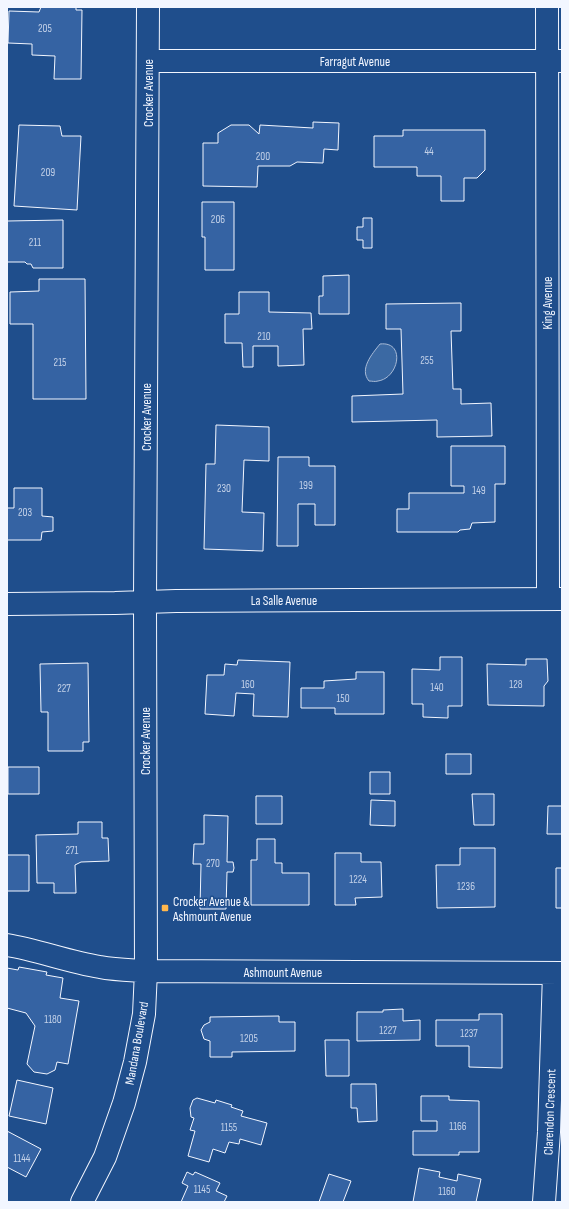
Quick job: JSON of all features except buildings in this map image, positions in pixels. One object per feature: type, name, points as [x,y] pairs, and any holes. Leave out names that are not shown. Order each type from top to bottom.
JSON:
[{"type":"street","name":"Crocker Avenue","points":[[146,826],[145,602],[148,7]]},
{"type":"street","name":"King Avenue","points":[[547,7],[554,61],[555,599]]},
{"type":"street","name":"Farragut Avenue","points":[[148,61],[554,61]]},
{"type":"street","name":"La Salle Avenue","points":[[7,604],[184,600],[555,599]]},
{"type":"street","name":"Mandana Boulevard","points":[[82,1202],[105,1157],[124,1103],[134,1069],[144,1014],[146,971],[146,826]]},
{"type":"street","name":"Ashmount Avenue","points":[[7,945],[22,947],[53,957],[100,967],[146,971],[558,973]]},
{"type":"street","name":"Clarendon Crescent","points":[[544,1202],[558,973]]},
{"type":"water","points":[[380,344],[388,345],[394,348],[397,360],[395,367],[391,374],[385,378],[377,381],[369,381],[365,372],[366,367],[370,357]]},
{"type":"place","name":"Crocker Avenue & Ashmount Avenue","points":[[165,908]]}]
